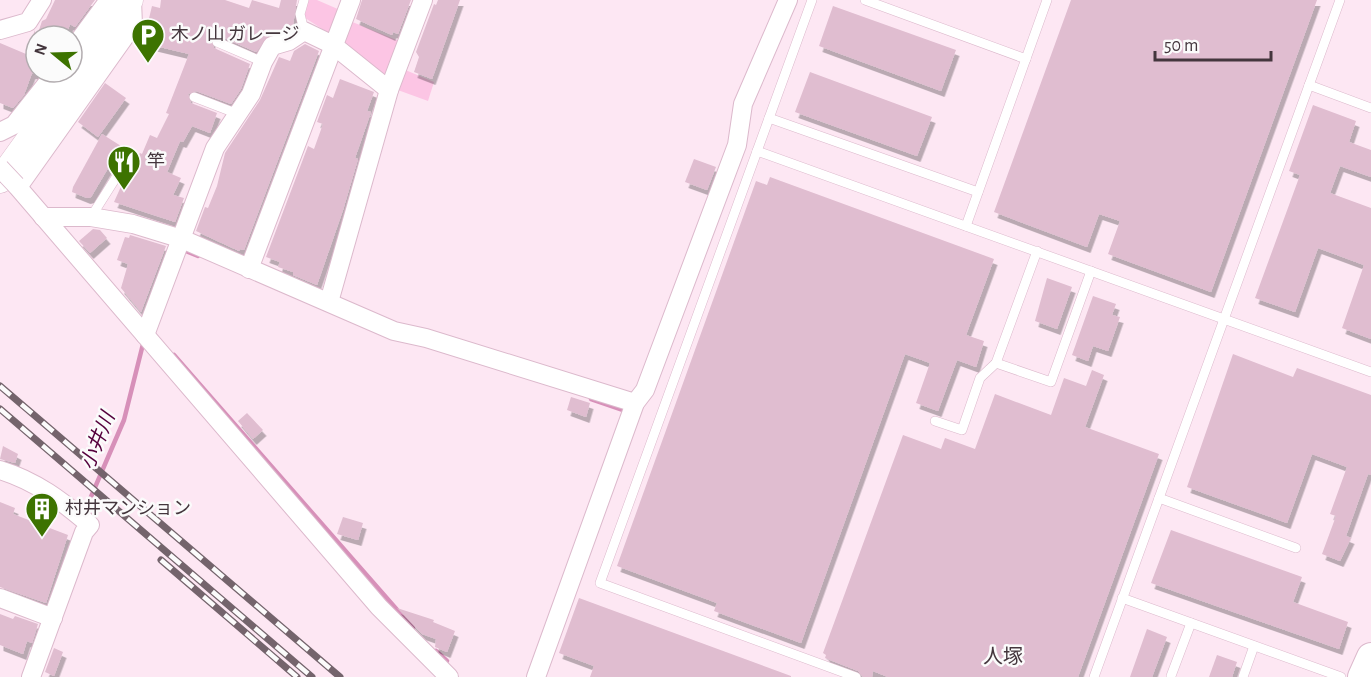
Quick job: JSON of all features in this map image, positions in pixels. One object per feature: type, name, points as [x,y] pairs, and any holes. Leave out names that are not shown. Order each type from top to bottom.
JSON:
[{"type":"main road","points":[[11,184],[131,0]]},
{"type":"main road","points":[[1362,677],[1371,657]]},
{"type":"street","points":[[0,30],[28,22],[42,0]]},
{"type":"street","points":[[84,34],[109,0],[112,0]]},
{"type":"street","points":[[249,268],[351,0]]},
{"type":"street","points":[[329,302],[388,90],[423,0]]},
{"type":"street","points":[[536,677],[635,404],[645,390],[714,209],[737,145],[743,104],[788,0]]},
{"type":"street","points":[[145,335],[215,148],[251,94],[262,62],[272,46],[289,41],[304,31],[333,45],[388,90]]},
{"type":"street","points":[[0,132],[14,125],[46,84]]},
{"type":"street","points":[[0,168],[11,184],[43,217],[379,607],[449,677]]},
{"type":"street","points":[[43,217],[91,217],[133,224],[182,238],[394,331],[426,338],[635,404]]},
{"type":"street","points":[[0,470],[26,478],[51,494],[90,525],[84,532],[31,677]]},
{"type":"street","points":[[0,598],[52,618]]},
{"type":"lane","points":[[304,0],[300,14],[304,31]]},
{"type":"lane","points":[[812,0],[600,583],[856,677]]},
{"type":"lane","points":[[865,0],[1026,59]]},
{"type":"lane","points":[[966,226],[1047,0]]},
{"type":"lane","points":[[1094,677],[1340,0]]},
{"type":"lane","points":[[217,42],[262,62]]},
{"type":"lane","points":[[1310,85],[1371,108]]},
{"type":"lane","points":[[194,97],[238,114]]},
{"type":"lane","points":[[769,118],[978,192]]},
{"type":"lane","points":[[757,151],[1371,372]]},
{"type":"lane","points":[[91,217],[122,168]]},
{"type":"lane","points":[[935,421],[962,430],[980,378],[996,363],[1036,251]]},
{"type":"lane","points":[[996,363],[1051,382],[1091,271]]},
{"type":"lane","points":[[1159,498],[1296,548]]},
{"type":"lane","points":[[1122,598],[1341,677]]},
{"type":"lane","points":[[1171,676],[1191,623]]},
{"type":"lane","points":[[1243,677],[1254,646]]},
{"type":"shaded area","points":[[307,0],[317,0],[340,10],[330,34],[302,16]]},
{"type":"shaded area","points":[[350,21],[399,41],[384,80],[348,48],[343,39]]},
{"type":"shaded area","points":[[403,69],[434,82],[428,101],[395,89]]},
{"type":"building","points":[[55,0],[95,0],[77,24],[41,24]]},
{"type":"building","points":[[161,0],[225,0],[249,8],[252,0],[279,8],[281,0],[297,0],[293,25],[268,36],[256,52],[220,36],[211,39],[214,48],[250,64],[241,89],[231,104],[196,91],[188,94],[191,103],[217,113],[210,133],[192,126],[183,142],[180,141],[167,172],[181,178],[173,195],[184,198],[175,222],[114,202],[128,171],[127,164],[131,152],[138,156],[142,154],[150,135],[157,138],[169,114],[166,113],[189,54],[143,43],[152,6],[160,8]]},
{"type":"building","points":[[362,0],[411,0],[398,34],[393,32],[392,35],[356,19]]},
{"type":"building","points":[[438,0],[460,0],[432,79],[414,72],[419,57],[416,52],[434,4],[436,5]]},
{"type":"building","points":[[1071,0],[1317,0],[1211,292],[1108,254],[1120,221],[1099,214],[1087,247],[994,212]]},
{"type":"building","points":[[833,6],[956,50],[941,91],[819,46]]},
{"type":"building","points":[[0,43],[24,53],[24,84],[28,84],[24,95],[13,108],[0,103]]},
{"type":"building","points":[[305,44],[319,51],[244,250],[239,251],[196,231],[205,207],[208,208],[217,186],[225,153],[260,100],[279,57],[290,61],[294,51]]},
{"type":"building","points":[[810,72],[932,117],[917,156],[795,112]]},
{"type":"building","points":[[340,79],[374,92],[367,111],[371,112],[355,158],[358,159],[343,210],[317,285],[278,267],[280,262],[266,257],[308,146],[314,149],[323,124],[317,122],[327,95],[333,98]]},
{"type":"building","points":[[105,83],[126,98],[98,137],[78,122]]},
{"type":"building","points":[[1313,105],[1356,121],[1349,142],[1371,150],[1371,177],[1340,166],[1330,193],[1371,208],[1371,339],[1342,328],[1364,265],[1318,248],[1295,312],[1255,298],[1300,175],[1289,171]]},
{"type":"building","points":[[102,134],[121,146],[91,197],[87,198],[72,192],[73,187]]},
{"type":"building","points":[[694,159],[716,167],[707,190],[685,182]]},
{"type":"building","points":[[770,177],[994,259],[966,335],[984,341],[976,367],[957,360],[938,411],[916,403],[930,363],[905,354],[801,643],[714,611],[717,603],[617,566],[756,181],[767,185]]},
{"type":"building","points":[[93,229],[100,230],[107,238],[90,253],[79,241]]},
{"type":"building","points":[[130,235],[166,246],[141,312],[121,288],[128,264],[117,260],[125,237],[129,238]]},
{"type":"building","points":[[1047,278],[1072,287],[1057,329],[1035,321]]},
{"type":"building","points":[[1093,296],[1116,304],[1112,315],[1120,317],[1108,351],[1093,346],[1088,361],[1072,355]]},
{"type":"building","points":[[1233,354],[1293,377],[1297,368],[1371,395],[1371,475],[1368,474],[1346,536],[1351,538],[1340,561],[1322,554],[1336,516],[1330,514],[1347,467],[1312,454],[1287,523],[1187,487]]},
{"type":"building","points":[[1092,370],[1104,375],[1085,427],[1159,454],[1078,677],[888,677],[873,671],[872,677],[863,677],[858,671],[825,658],[826,655],[823,653],[903,435],[941,449],[945,438],[975,449],[995,394],[1051,415],[1064,378],[1086,386]]},
{"type":"building","points":[[571,397],[590,403],[586,417],[567,410]]},
{"type":"building","points":[[247,413],[263,430],[253,439],[238,421]]},
{"type":"building","points":[[3,446],[18,454],[15,463],[0,459]]},
{"type":"building","points":[[0,502],[15,508],[13,514],[68,535],[46,603],[0,587]]},
{"type":"building","points":[[343,517],[363,523],[358,540],[337,534]]},
{"type":"building","points":[[1171,530],[1302,577],[1293,602],[1348,622],[1339,649],[1151,583]]},
{"type":"building","points":[[579,598],[791,677],[590,677],[594,666],[559,653]]},
{"type":"building","points":[[397,608],[434,620],[433,622],[455,631],[447,652],[435,647],[436,639],[422,634]]},
{"type":"building","points":[[0,614],[13,619],[15,616],[38,624],[32,643],[27,641],[23,654],[0,645]]},
{"type":"building","points":[[1147,629],[1167,637],[1152,677],[1130,677]]},
{"type":"building","points":[[54,648],[63,652],[54,676],[45,672]]},
{"type":"building","points":[[1217,655],[1237,662],[1232,677],[1209,677]]},
{"type":"waterway","points":[[181,249],[198,256]]},
{"type":"waterway","name":"小井川","points":[[84,513],[124,420],[144,340]]},
{"type":"waterway","points":[[174,355],[413,628]]},
{"type":"waterway","points":[[591,399],[629,412]]},
{"type":"waterway","points":[[436,651],[447,661]]},
{"type":"railway","points":[[0,386],[340,677]]},
{"type":"railway","points":[[0,409],[312,677]]},
{"type":"railway","points":[[161,560],[297,677]]},
{"type":"place","name":"木ノ山 ガレージ","points":[[148,64]]},
{"type":"place","name":"竿","points":[[124,191]]},
{"type":"place","name":"村井マンション","points":[[42,538]]},
{"type":"district","name":"人塚","points":[[1003,657]]}]
